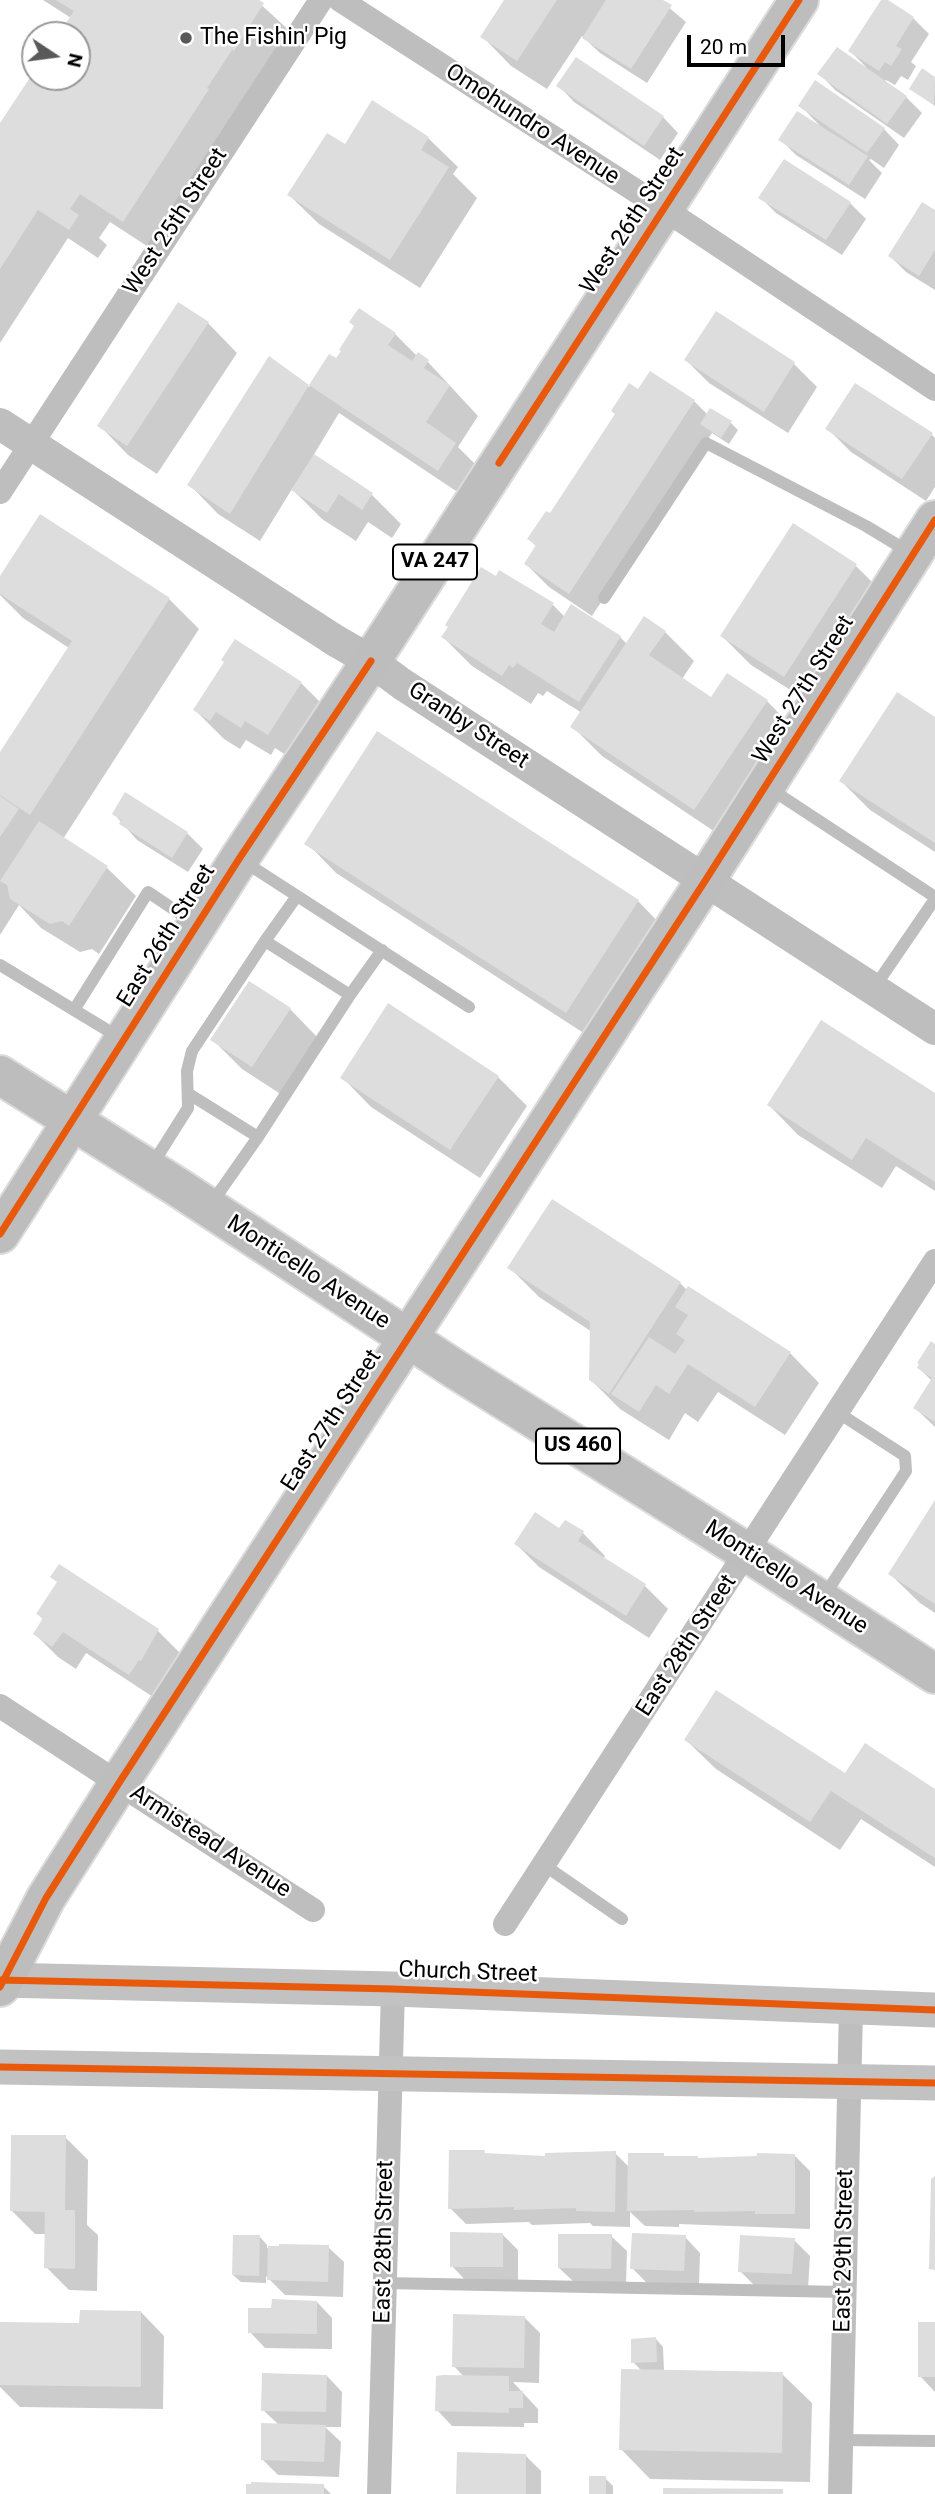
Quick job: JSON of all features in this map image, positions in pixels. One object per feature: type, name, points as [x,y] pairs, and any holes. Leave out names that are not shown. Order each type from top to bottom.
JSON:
[{"type":"main road","name":"West 26th Street","points":[[371,661],[799,0]]},
{"type":"main road","name":"West 27th Street","points":[[705,881],[935,520]]},
{"type":"main road","name":"East 26th Street","points":[[0,1234],[239,859],[371,661]]},
{"type":"main road","name":"East 27th Street","points":[[1,1982],[46,1898],[119,1783],[705,881]]},
{"type":"main road","name":"Monticello Avenue","points":[[0,1075],[935,1675]]},
{"type":"main road","name":"Church Street","points":[[1,1982],[393,1989],[935,2010]]},
{"type":"main road","points":[[0,2067],[935,2083]]},
{"type":"street","name":"West 25th Street","points":[[0,492],[321,0]]},
{"type":"street","name":"Omohundro Avenue","points":[[340,0],[664,209],[935,389]]},
{"type":"street","name":"Granby Street","points":[[0,424],[371,661],[402,684],[935,1029]]},
{"type":"street","name":"East 28th Street","points":[[505,1924],[837,1412],[933,1269]]},
{"type":"street","name":"Armistead Avenue","points":[[0,1706],[313,1910]]},
{"type":"street","name":"East 28th Street","points":[[379,2494],[393,1989]]},
{"type":"street","name":"East 29th Street","points":[[840,2494],[851,2008]]},
{"type":"lane","points":[[604,598],[706,443],[866,526],[912,554]]},
{"type":"lane","points":[[766,785],[935,898],[873,989]]},
{"type":"lane","points":[[239,859],[469,1007]]},
{"type":"lane","points":[[74,1010],[148,892],[198,925]]},
{"type":"lane","points":[[149,1169],[187,1108],[187,1071],[192,1051],[297,896]]},
{"type":"lane","points":[[265,941],[350,995]]},
{"type":"lane","points":[[208,1207],[258,1137],[382,950]]},
{"type":"lane","points":[[0,965],[124,1041]]},
{"type":"lane","points":[[189,1094],[258,1137]]},
{"type":"lane","points":[[821,1600],[906,1471],[905,1456],[837,1412]]},
{"type":"lane","points":[[544,1865],[622,1919]]},
{"type":"lane","points":[[384,2284],[844,2292]]},
{"type":"lane","points":[[841,2440],[935,2441]]},
{"type":"building","points":[[56,0],[259,0],[264,3],[123,222],[80,194],[70,209],[79,215],[69,230],[38,210],[0,269],[0,123],[21,91],[91,91],[91,21],[67,21],[74,11]]},
{"type":"building","points":[[504,0],[557,0],[517,61],[480,37]]},
{"type":"building","points":[[606,0],[663,0],[672,5],[631,69],[582,38]]},
{"type":"building","points":[[881,0],[888,0],[914,17],[896,46],[902,49],[891,66],[885,62],[879,71],[848,51]]},
{"type":"building","points":[[837,47],[907,96],[887,124],[817,74]]},
{"type":"building","points":[[576,57],[664,116],[644,146],[556,86]]},
{"type":"building","points":[[922,68],[935,77],[934,105],[909,89]]},
{"type":"building","points":[[815,80],[885,128],[867,153],[798,106]]},
{"type":"building","points":[[372,100],[429,137],[421,150],[449,167],[390,260],[287,195],[327,133],[345,144]]},
{"type":"building","points":[[797,111],[868,156],[849,185],[778,140]]},
{"type":"building","points":[[784,159],[851,202],[826,240],[758,198]]},
{"type":"building","points":[[922,202],[935,210],[935,250],[919,276],[888,256]]},
{"type":"building","points":[[178,302],[209,322],[127,446],[97,426]]},
{"type":"building","points":[[359,308],[396,333],[388,345],[412,361],[418,352],[429,360],[424,368],[450,385],[426,422],[456,443],[438,471],[309,385],[329,354],[336,358],[341,351],[339,350],[354,326],[349,322]]},
{"type":"building","points":[[716,311],[795,362],[764,412],[684,360]]},
{"type":"building","points":[[269,356],[309,385],[230,514],[187,485]]},
{"type":"building","points":[[650,371],[695,400],[569,594],[524,564],[536,545],[527,539],[546,511],[550,513],[615,414],[611,411],[629,383],[638,389]]},
{"type":"building","points":[[855,383],[933,433],[902,479],[825,429]]},
{"type":"building","points":[[710,408],[732,421],[721,438],[700,424]]},
{"type":"building","points":[[314,454],[373,493],[362,510],[339,494],[327,513],[291,490]]},
{"type":"building","points":[[40,514],[170,598],[30,815],[0,795],[0,752],[72,641],[0,594],[0,576]]},
{"type":"building","points":[[793,523],[857,564],[784,677],[720,636]]},
{"type":"building","points":[[481,567],[496,576],[499,570],[554,603],[541,624],[554,632],[571,604],[621,636],[579,702],[517,663],[513,668],[509,665],[502,676],[441,637],[448,627],[445,625]]},
{"type":"building","points":[[644,616],[666,631],[649,655],[711,697],[727,673],[768,700],[694,810],[570,727]]},
{"type":"building","points":[[235,639],[302,682],[268,735],[245,721],[241,728],[216,712],[210,721],[193,710],[224,662],[221,660]]},
{"type":"building","points":[[897,692],[935,717],[935,843],[839,781]]},
{"type":"building","points":[[377,731],[639,900],[566,1013],[304,844]]},
{"type":"building","points":[[125,792],[188,832],[172,858],[119,824],[121,820],[112,814]]},
{"type":"building","points":[[0,796],[19,809],[0,837]]},
{"type":"building","points":[[39,821],[108,866],[69,926],[62,921],[50,924],[10,899],[7,885],[0,881]]},
{"type":"building","points":[[249,981],[291,1008],[252,1067],[210,1040]]},
{"type":"building","points":[[388,1003],[499,1076],[450,1150],[340,1078]]},
{"type":"building","points":[[821,1020],[935,1093],[935,1182],[866,1138],[852,1160],[767,1105]]},
{"type":"building","points":[[552,1199],[681,1282],[609,1394],[589,1380],[590,1322],[507,1268]]},
{"type":"building","points":[[688,1286],[791,1352],[755,1407],[688,1364],[669,1394],[656,1385],[639,1412],[611,1394],[649,1337],[675,1354],[685,1340],[676,1334],[688,1315],[675,1307]]},
{"type":"building","points":[[931,1341],[935,1344],[935,1422],[913,1408],[932,1378],[917,1368],[917,1363]]},
{"type":"building","points":[[935,1500],[935,1604],[888,1574]]},
{"type":"building","points":[[535,1512],[559,1528],[565,1520],[584,1531],[578,1541],[646,1584],[626,1616],[514,1544]]},
{"type":"building","points":[[59,1564],[159,1629],[141,1661],[139,1660],[129,1675],[63,1632],[52,1647],[33,1634],[43,1618],[36,1614],[57,1582],[50,1577]]},
{"type":"building","points":[[716,1690],[845,1773],[865,1743],[935,1789],[935,1858],[831,1791],[810,1822],[684,1740]]},
{"type":"building","points":[[11,2135],[66,2135],[65,2210],[75,2210],[75,2269],[44,2268],[45,2212],[10,2211]]},
{"type":"building","points":[[449,2150],[485,2150],[484,2153],[545,2156],[545,2153],[616,2151],[615,2212],[576,2211],[576,2208],[448,2209]]},
{"type":"building","points":[[628,2153],[664,2153],[664,2156],[698,2158],[757,2156],[757,2153],[795,2154],[795,2214],[755,2214],[755,2211],[627,2211]]},
{"type":"building","points":[[935,2176],[935,2270],[929,2269],[931,2179]]},
{"type":"building","points":[[450,2232],[503,2233],[503,2267],[450,2267]]},
{"type":"building","points":[[632,2233],[686,2235],[684,2271],[630,2269]]},
{"type":"building","points":[[558,2234],[612,2234],[611,2269],[558,2268]]},
{"type":"building","points":[[233,2235],[260,2235],[259,2276],[232,2275]]},
{"type":"building","points":[[740,2235],[795,2238],[792,2274],[738,2272]]},
{"type":"building","points":[[329,2245],[328,2282],[267,2280],[268,2246]]},
{"type":"building","points":[[272,2299],[317,2301],[317,2334],[248,2333],[248,2308],[271,2308]]},
{"type":"building","points":[[80,2310],[141,2311],[141,2387],[0,2385],[0,2322],[79,2323]]},
{"type":"building","points":[[453,2314],[525,2316],[524,2368],[452,2367]]},
{"type":"building","points":[[918,2322],[935,2322],[935,2377],[918,2377]]},
{"type":"building","points":[[656,2337],[657,2362],[631,2363],[631,2339]]},
{"type":"building","points":[[621,2369],[783,2372],[782,2453],[619,2450]]},
{"type":"building","points":[[262,2373],[327,2375],[326,2412],[261,2411]]},
{"type":"building","points":[[436,2376],[509,2376],[509,2391],[523,2391],[523,2408],[509,2408],[509,2413],[435,2411]]},
{"type":"building","points":[[261,2423],[326,2425],[324,2462],[261,2460]]},
{"type":"building","points":[[457,2452],[526,2454],[526,2494],[456,2494]]},
{"type":"building","points":[[589,2476],[606,2476],[606,2494],[589,2494]]},
{"type":"building","points":[[246,2484],[324,2484],[324,2494],[246,2494]]},
{"type":"building","points":[[663,2488],[783,2489],[783,2494],[663,2494]]},
{"type":"cycle path","points":[[499,463],[799,0]]},
{"type":"cycle path","points":[[0,1987],[46,1898],[119,1783],[705,881],[935,520]]},
{"type":"cycle path","points":[[0,1234],[239,859],[371,661]]},
{"type":"cycle path","points":[[0,1980],[393,1989],[935,2010]]},
{"type":"cycle path","points":[[0,2067],[935,2083]]},
{"type":"place","name":"The Fishin' Pig","points":[[186,38]]}]
